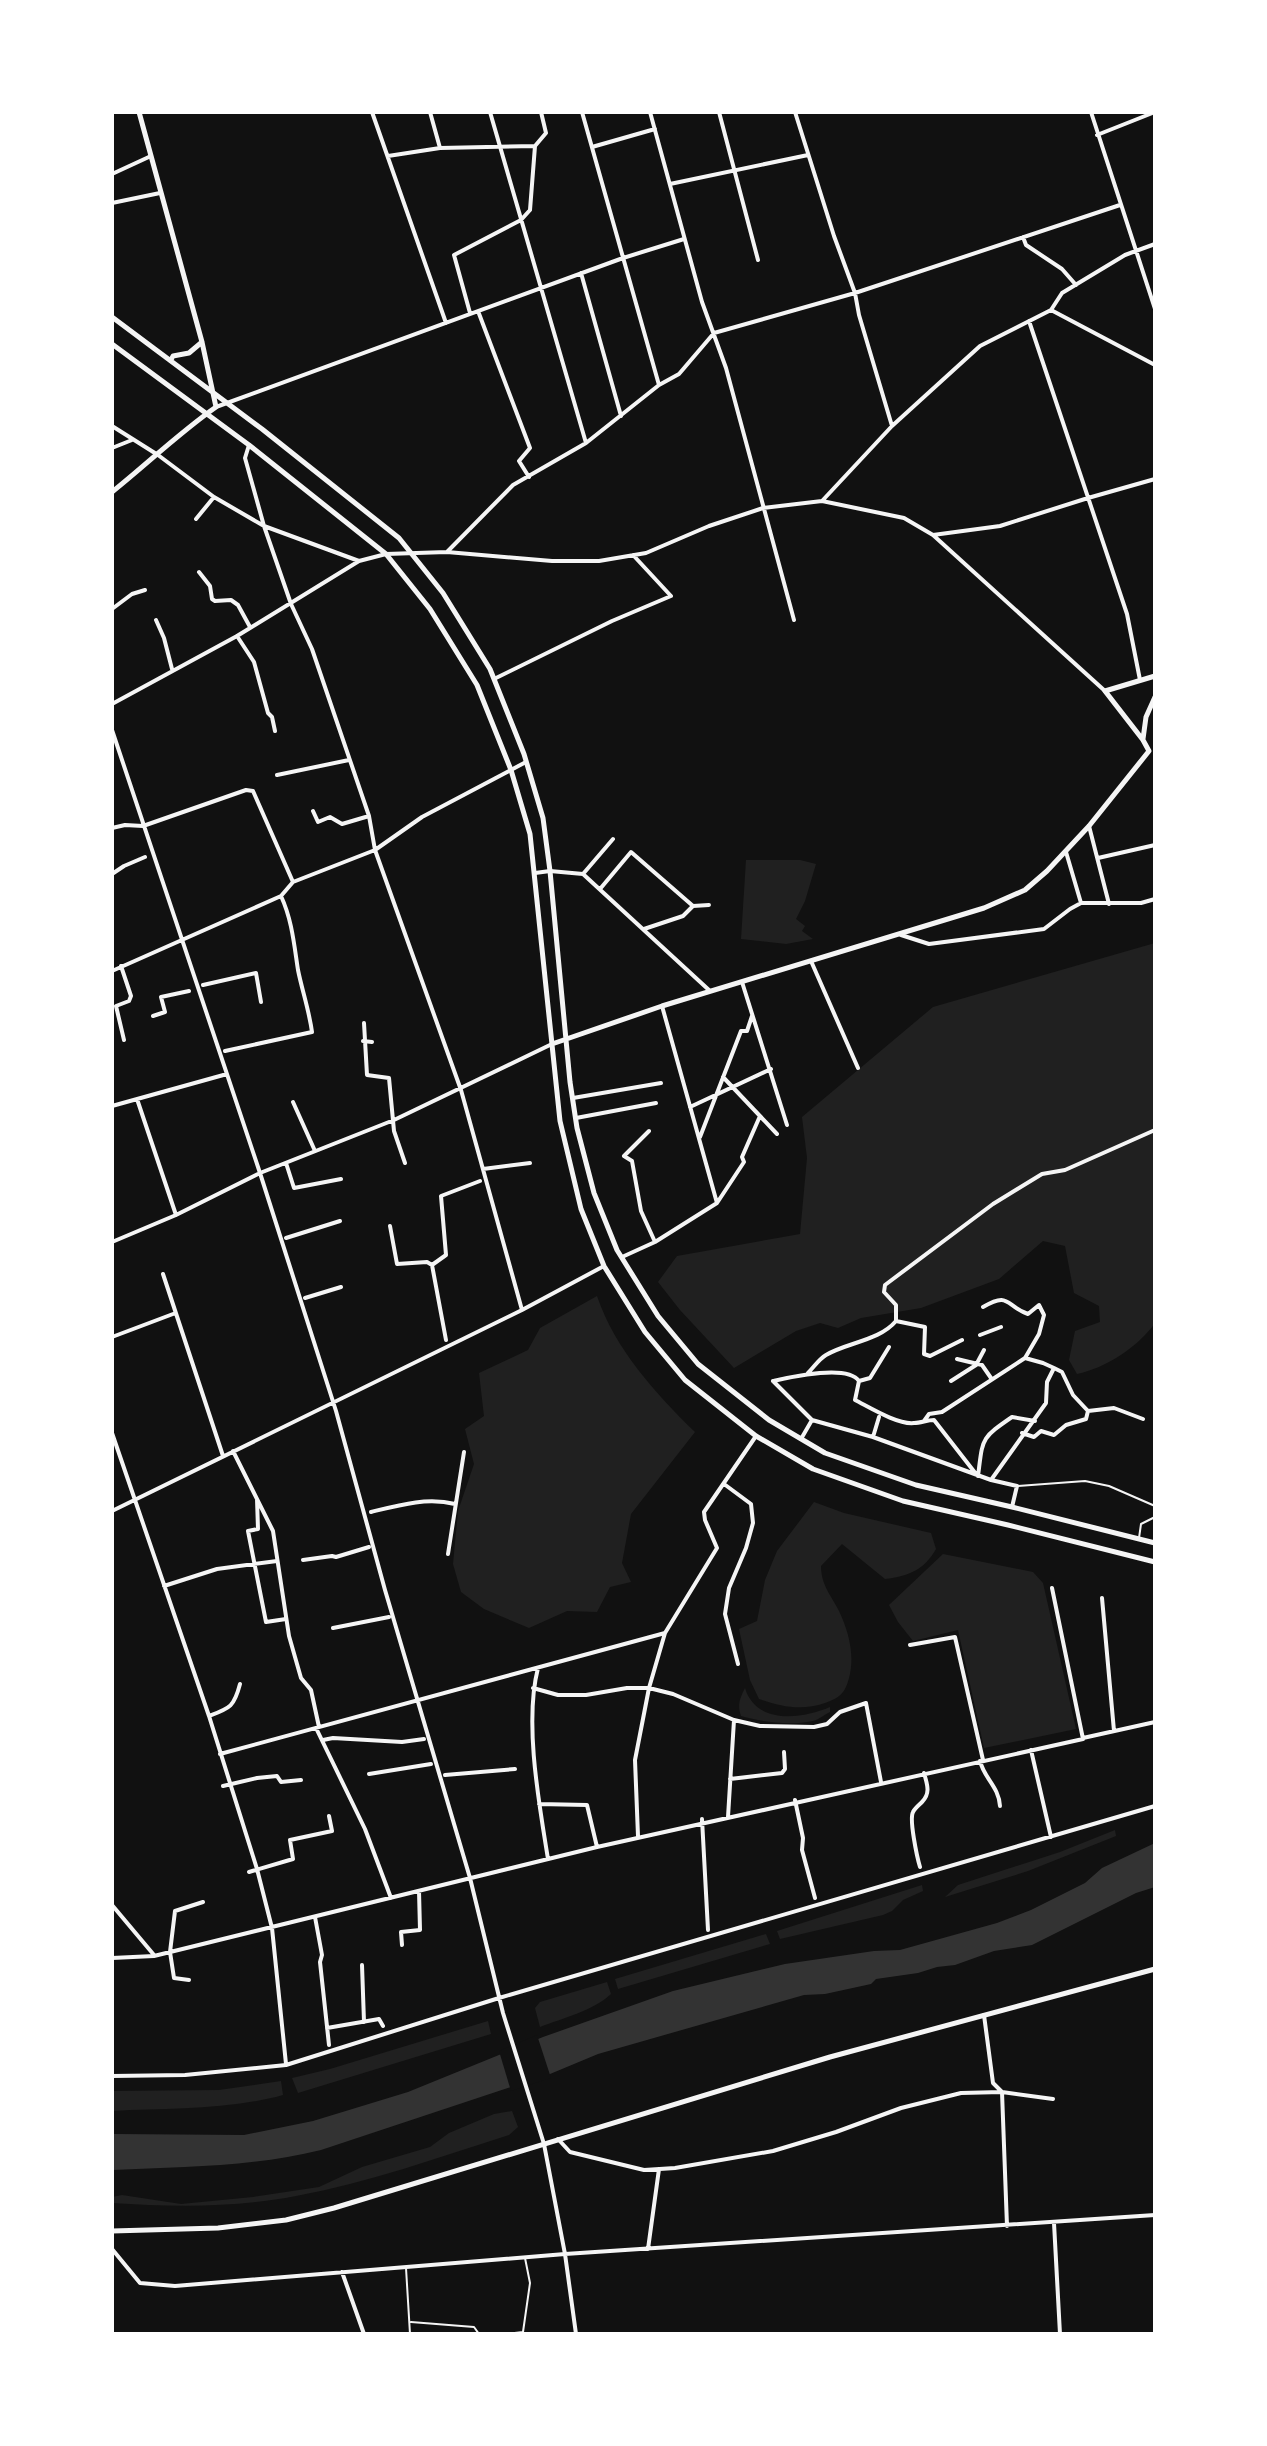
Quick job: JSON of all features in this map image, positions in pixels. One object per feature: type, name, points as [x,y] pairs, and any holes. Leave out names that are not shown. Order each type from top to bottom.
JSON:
[{"type":"street","points":[[139,112],[202,342],[216,407]]},
{"type":"street","points":[[372,112],[446,323]]},
{"type":"street","points":[[430,112],[440,148]]},
{"type":"street","points":[[490,112],[586,443]]},
{"type":"street","points":[[470,313],[454,255],[521,220],[530,210],[535,146],[546,133],[541,112]]},
{"type":"street","points":[[582,112],[659,385]]},
{"type":"street","points":[[650,112],[702,302],[735,400],[794,620]]},
{"type":"street","points":[[719,112],[758,260]]},
{"type":"street","points":[[795,112],[855,293],[892,426]]},
{"type":"street","points":[[1091,112],[1155,309]]},
{"type":"street","points":[[1097,135],[1155,112]]},
{"type":"street","points":[[592,147],[655,129]]},
{"type":"street","points":[[387,156],[440,148],[535,146]]},
{"type":"street","points":[[670,184],[809,155]]},
{"type":"street","points":[[112,174],[151,156]]},
{"type":"street","points":[[112,203],[160,193]]},
{"type":"street","points":[[447,552],[513,485],[586,443],[659,385],[679,374],[714,333],[855,293],[1120,205]]},
{"type":"street","points":[[1023,237],[1026,245],[1062,269],[1076,285]]},
{"type":"street","points":[[112,492],[190,425],[216,407],[581,273],[685,239]]},
{"type":"street","points":[[822,501],[892,426],[980,346],[1051,310],[1062,293],[1125,255],[1155,244]]},
{"type":"street","points":[[581,273],[621,416]]},
{"type":"street","points":[[1051,310],[1155,365]]},
{"type":"street","points":[[478,311],[530,448],[519,461],[529,477]]},
{"type":"street","points":[[112,317],[387,527],[443,593],[490,669],[526,762],[543,818],[573,1098],[594,1193],[622,1257],[658,1316],[698,1364],[769,1420],[825,1453],[916,1485],[1155,1543]]},
{"type":"street","points":[[1029,321],[1127,614],[1140,680]]},
{"type":"street","points":[[171,360],[173,356],[195,349],[202,342]]},
{"type":"street","points":[[112,344],[249,445],[386,554],[430,609],[477,685],[511,770],[530,834],[564,1144],[581,1209],[604,1266],[645,1332],[685,1380],[756,1436],[813,1469],[903,1501],[1155,1562]]},
{"type":"street","points":[[112,426],[158,455],[214,497],[264,526],[359,561]]},
{"type":"street","points":[[112,448],[133,440]]},
{"type":"street","points":[[249,445],[245,458],[264,526],[291,604],[312,649],[369,816],[375,850],[461,1090],[522,1310]]},
{"type":"street","points":[[933,535],[1000,526],[1155,479]]},
{"type":"street","points":[[196,519],[214,497]]},
{"type":"street","points":[[112,704],[237,636],[359,561],[410,552],[599,561],[646,553],[709,526],[763,508],[822,501],[904,518],[933,535],[1105,691],[1151,754],[1089,826],[1025,890],[984,908],[662,1006],[552,1044],[461,1090],[260,1173],[176,1215],[112,1242]]},
{"type":"street","points":[[494,679],[612,621],[671,596],[633,555]]},
{"type":"street","points":[[199,572],[210,586],[212,599],[231,600],[238,605],[250,627]]},
{"type":"street","points":[[112,609],[125,598],[145,590]]},
{"type":"street","points":[[156,620],[172,669]]},
{"type":"street","points":[[237,636],[254,662],[275,731]]},
{"type":"street","points":[[1105,691],[1155,676]]},
{"type":"street","points":[[1143,740],[1146,717],[1155,697]]},
{"type":"street","points":[[112,730],[334,1403],[470,1878],[503,2013],[544,2144],[576,2333]]},
{"type":"street","points":[[277,775],[350,760]]},
{"type":"street","points":[[112,971],[281,896],[293,882],[375,850],[422,817],[526,762]]},
{"type":"street","points":[[112,828],[143,826],[246,790],[253,791],[293,882]]},
{"type":"street","points":[[313,811],[318,822],[330,817],[342,824],[369,816]]},
{"type":"street","points":[[1089,826],[1109,904]]},
{"type":"street","points":[[583,874],[613,839]]},
{"type":"street","points":[[1098,858],[1155,845]]},
{"type":"street","points":[[1065,850],[1081,903]]},
{"type":"street","points":[[600,889],[631,852],[693,906]]},
{"type":"street","points":[[112,874],[145,857]]},
{"type":"street","points":[[535,873],[583,874],[710,991]]},
{"type":"street","points":[[225,1051],[312,1032],[290,915],[281,896]]},
{"type":"street","points":[[901,935],[929,944],[1044,929],[1081,903],[1141,903],[1155,899]]},
{"type":"street","points":[[644,929],[683,916],[693,906],[709,905]]},
{"type":"street","points":[[811,961],[858,1068]]},
{"type":"street","points":[[121,966],[131,996],[129,1001],[116,1006],[124,1040]]},
{"type":"street","points":[[203,985],[256,973],[261,1002]]},
{"type":"street","points":[[742,982],[787,1125]]},
{"type":"street","points":[[153,1016],[165,1012],[161,997],[189,991]]},
{"type":"street","points":[[662,1006],[717,1203]]},
{"type":"street","points":[[699,1139],[741,1031],[747,1031],[752,1014]]},
{"type":"street","points":[[364,1023],[367,1075],[389,1078],[394,1131],[405,1163]]},
{"type":"street","points":[[363,1041],[372,1042]]},
{"type":"street","points":[[690,1107],[771,1069]]},
{"type":"street","points":[[112,1106],[227,1074]]},
{"type":"street","points":[[723,1077],[777,1134]]},
{"type":"street","points":[[573,1098],[661,1083]]},
{"type":"street","points":[[137,1099],[176,1215]]},
{"type":"street","points":[[293,1102],[315,1151]]},
{"type":"street","points":[[576,1118],[656,1103]]},
{"type":"street","points":[[622,1257],[655,1242],[717,1203],[744,1162],[742,1157],[760,1116]]},
{"type":"street","points":[[808,1373],[823,1356],[840,1347],[888,1331],[896,1321],[896,1305],[884,1292],[885,1285],[993,1204],[1042,1174],[1065,1170],[1155,1130]]},
{"type":"street","points":[[649,1131],[624,1156],[632,1161],[641,1211],[655,1242]]},
{"type":"street","points":[[286,1163],[294,1188],[341,1179]]},
{"type":"street","points":[[483,1169],[530,1163]]},
{"type":"street","points":[[432,1265],[446,1255],[441,1196],[480,1181]]},
{"type":"street","points":[[286,1238],[340,1221]]},
{"type":"street","points":[[390,1226],[397,1264],[427,1262],[432,1265],[446,1340]]},
{"type":"street","points":[[112,1511],[522,1310],[604,1266]]},
{"type":"street","points":[[163,1274],[223,1456]]},
{"type":"street","points":[[305,1298],[341,1287]]},
{"type":"street","points":[[924,1421],[929,1414],[942,1412],[1025,1358],[1039,1334],[1044,1315],[1039,1305],[1028,1314],[1018,1310],[1008,1300],[996,1299],[983,1307]]},
{"type":"street","points":[[112,1337],[174,1314]]},
{"type":"street","points":[[896,1321],[925,1327],[924,1354],[930,1356],[962,1340]]},
{"type":"street","points":[[980,1335],[1001,1327]]},
{"type":"street","points":[[859,1381],[870,1378],[889,1347]]},
{"type":"street","points":[[951,1381],[977,1363],[984,1350]]},
{"type":"street","points":[[1025,1358],[1062,1372],[1073,1395],[1088,1411]]},
{"type":"street","points":[[957,1359],[982,1365],[992,1378]]},
{"type":"street","points":[[991,1480],[1046,1403],[1047,1382],[1054,1368]]},
{"type":"street","points":[[859,1381],[848,1374],[808,1373],[773,1381],[812,1420],[873,1437],[978,1476],[1017,1486],[1012,1507]]},
{"type":"street","points":[[859,1381],[855,1400],[879,1416],[911,1424],[934,1420],[978,1476]]},
{"type":"street","points":[[1088,1411],[1114,1408],[1143,1419]]},
{"type":"street","points":[[1022,1433],[1034,1437],[1041,1431],[1054,1435],[1066,1425],[1086,1419],[1088,1411]]},
{"type":"street","points":[[873,1437],[879,1416]]},
{"type":"street","points":[[978,1476],[982,1448],[988,1434],[1012,1417],[1035,1421]]},
{"type":"street","points":[[800,1439],[812,1420]]},
{"type":"street","points":[[112,1433],[209,1716],[257,1869],[272,1928],[286,2065]]},
{"type":"street","points":[[638,1837],[635,1760],[649,1688],[665,1633],[717,1548],[704,1512],[756,1436]]},
{"type":"street","points":[[233,1451],[273,1531],[286,1619],[301,1678],[311,1690],[322,1740],[365,1829],[391,1898]]},
{"type":"street","points":[[448,1554],[464,1452]]},
{"type":"street","points":[[724,1484],[751,1504],[753,1523],[729,1588],[725,1614],[738,1664]]},
{"type":"street","points":[[257,1497],[258,1529],[248,1531],[266,1622],[286,1619]]},
{"type":"street","points":[[371,1512],[439,1500],[455,1504]]},
{"type":"street","points":[[303,1560],[336,1557],[369,1547]]},
{"type":"street","points":[[164,1586],[217,1569],[277,1561]]},
{"type":"street","points":[[1052,1588],[1083,1739]]},
{"type":"street","points":[[1102,1598],[1114,1731]]},
{"type":"street","points":[[333,1628],[389,1617]]},
{"type":"street","points":[[220,1754],[665,1633]]},
{"type":"street","points":[[910,1645],[955,1637],[983,1771],[997,1789],[1000,1806]]},
{"type":"street","points":[[538,1668],[533,1688],[535,1762],[548,1859]]},
{"type":"street","points":[[1155,1669],[1155,1687]]},
{"type":"street","points":[[209,1716],[228,1709],[235,1701],[240,1684]]},
{"type":"street","points":[[533,1688],[558,1695],[649,1688],[673,1694],[734,1720],[760,1726],[814,1727],[827,1724],[840,1712],[866,1703],[881,1782]]},
{"type":"street","points":[[728,1817],[734,1720]]},
{"type":"street","points":[[112,1958],[154,1956],[702,1821],[1155,1722]]},
{"type":"street","points":[[322,1740],[402,1742],[424,1739]]},
{"type":"street","points":[[1031,1750],[1051,1837]]},
{"type":"street","points":[[730,1779],[782,1773],[785,1769],[784,1752]]},
{"type":"street","points":[[369,1774],[431,1764]]},
{"type":"street","points":[[445,1775],[515,1769]]},
{"type":"street","points":[[920,1867],[912,1822],[913,1812],[927,1797],[924,1773]]},
{"type":"street","points":[[223,1786],[277,1776],[281,1782],[301,1780]]},
{"type":"street","points":[[795,1800],[803,1838],[802,1850],[815,1898]]},
{"type":"street","points":[[539,1804],[587,1805],[597,1847]]},
{"type":"street","points":[[112,2076],[185,2075],[286,2065],[499,1998],[1155,1806]]},
{"type":"street","points":[[249,1872],[293,1859],[290,1840],[332,1831],[329,1816]]},
{"type":"street","points":[[702,1821],[708,1930]]},
{"type":"street","points":[[402,1945],[401,1932],[420,1930],[419,1891]]},
{"type":"street","points":[[189,1980],[174,1978],[170,1952],[175,1911],[203,1902]]},
{"type":"street","points":[[112,1905],[154,1956]]},
{"type":"street","points":[[315,1917],[322,1955],[320,1962],[329,2045]]},
{"type":"street","points":[[362,1965],[364,2022]]},
{"type":"street","points":[[112,2231],[218,2228],[286,2220],[334,2208],[830,2057],[1155,1969]]},
{"type":"street","points":[[984,2015],[993,2083],[1002,2092],[1007,2226]]},
{"type":"street","points":[[327,2028],[379,2019],[383,2026]]},
{"type":"street","points":[[558,2139],[570,2152],[644,2170],[675,2168],[773,2151],[901,2108],[961,2093],[1002,2092],[1053,2099]]},
{"type":"street","points":[[648,2249],[659,2169]]},
{"type":"street","points":[[112,2249],[140,2283],[175,2286],[565,2254],[1155,2215]]},
{"type":"street","points":[[1054,2223],[1060,2334]]},
{"type":"street","points":[[342,2272],[364,2334]]},
{"type":"lane","points":[[1017,1486],[1085,1481],[1109,1486],[1155,1506]]},
{"type":"lane","points":[[1139,1540],[1141,1524],[1155,1517]]},
{"type":"lane","points":[[505,2334],[523,2333],[530,2283],[525,2257]]},
{"type":"lane","points":[[406,2266],[410,2334]]},
{"type":"lane","points":[[411,2322],[474,2327],[479,2334]]},
{"type":"lane","points":[[567,2334],[576,2333]]},
{"type":"shaded area","points":[[746,860],[800,860],[816,864],[796,919],[805,926],[802,931],[813,939],[786,944],[741,939]]},
{"type":"shaded area","points":[[1155,943],[1155,1323],[1140,1340],[1120,1355],[1099,1367],[1077,1374],[1069,1360],[1075,1331],[1100,1322],[1099,1306],[1074,1293],[1065,1246],[1043,1241],[999,1279],[921,1308],[861,1318],[838,1328],[820,1323],[796,1331],[734,1368],[658,1282],[677,1256],[800,1234],[807,1158],[802,1117],[933,1007]]},
{"type":"shaded area","points":[[597,1296],[625,1352],[665,1402],[695,1432],[631,1514],[622,1563],[631,1582],[610,1587],[597,1612],[567,1611],[529,1628],[484,1609],[461,1592],[453,1564],[458,1511],[474,1464],[465,1429],[484,1416],[479,1373],[528,1350],[540,1328]]},
{"type":"shaded area","points":[[814,1502],[844,1513],[931,1533],[936,1549],[915,1571],[885,1579],[842,1544],[821,1566],[825,1584],[848,1636],[851,1653],[849,1678],[844,1691],[835,1699],[808,1707],[792,1707],[759,1699],[750,1680],[739,1629],[757,1621],[765,1580],[777,1551]]},
{"type":"shaded area","points":[[943,1554],[1033,1572],[1043,1583],[1076,1729],[984,1748],[958,1630],[913,1641],[889,1605]]},
{"type":"shaded area","points":[[745,1688],[751,1700],[769,1713],[794,1716],[830,1707],[830,1712],[813,1721],[795,1723],[767,1722],[741,1716],[739,1708]]},
{"type":"shaded area","points":[[1115,1830],[1116,1836],[1028,1871],[945,1897],[958,1885],[1060,1852]]},
{"type":"shaded area","points":[[1155,1843],[1155,1887],[1136,1893],[1032,1945],[994,1951],[955,1965],[876,1979],[871,1984],[825,1994],[804,1995],[598,2054],[550,2074],[321,2150],[243,2163],[112,2170],[112,2134],[244,2135],[313,2121],[408,2092],[543,2037],[673,1991],[785,1964],[900,1950],[997,1923],[1085,1883],[1102,1868]]},
{"type":"shaded area","points":[[922,1885],[923,1891],[903,1900],[883,1915],[780,1939],[777,1931]]},
{"type":"shaded area","points":[[766,1934],[770,1944],[618,1989],[615,1979]]},
{"type":"shaded area","points":[[607,1982],[611,1994],[604,2000],[577,2014],[540,2027],[535,2008],[540,2002]]},
{"type":"shaded area","points":[[488,2021],[491,2034],[298,2093],[292,2078],[330,2069]]},
{"type":"shaded area","points":[[281,2081],[283,2095],[262,2100],[198,2108],[112,2111],[112,2091],[219,2090]]},
{"type":"shaded area","points":[[512,2111],[518,2127],[509,2135],[323,2191],[227,2205],[112,2203],[112,2197],[122,2195],[181,2204],[319,2187],[362,2167],[430,2147],[449,2133],[494,2114]]},
{"type":"pier","points":[[537,2035],[551,2078],[511,2091],[499,2051]]}]
